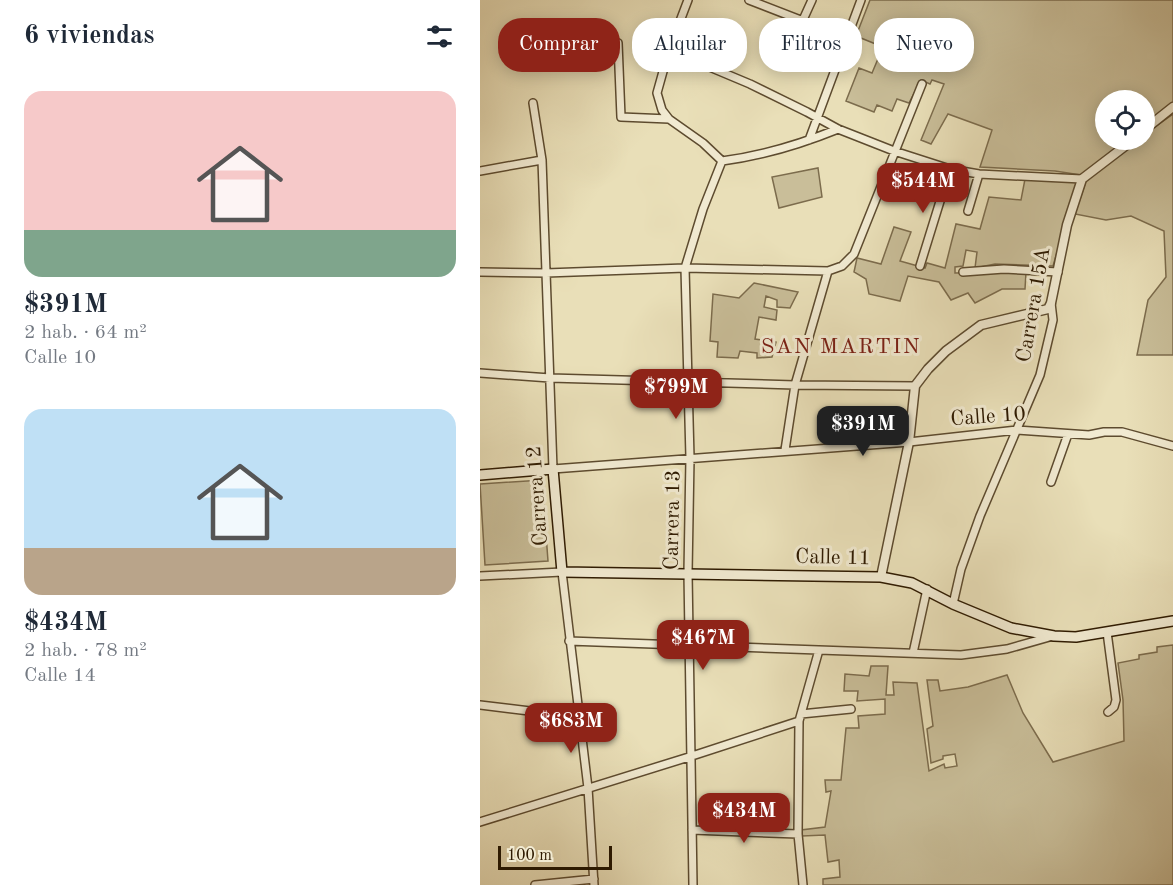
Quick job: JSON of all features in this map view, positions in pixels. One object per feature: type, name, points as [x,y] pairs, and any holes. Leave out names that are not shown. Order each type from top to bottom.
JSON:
[{"type":"main road","name":"Calle 10","points":[[480,476],[553,469]]},
{"type":"main road","name":"Carrera 12","points":[[553,469],[561,572]]},
{"type":"main road","name":"Calle 11","points":[[561,572],[881,577],[927,589],[953,604],[1011,628],[1054,636],[1076,637],[1173,621]]},
{"type":"street","points":[[681,18],[688,0]]},
{"type":"street","points":[[749,0],[762,2],[794,18]]},
{"type":"street","points":[[804,18],[812,0]]},
{"type":"street","points":[[854,18],[861,0]]},
{"type":"street","points":[[619,72],[621,117],[669,119]]},
{"type":"street","points":[[663,72],[657,93],[662,110],[669,119],[703,143],[722,161],[743,158],[809,140],[838,129]]},
{"type":"street","points":[[721,72],[838,129],[894,151],[950,169],[979,174],[1082,179],[1120,150]]},
{"type":"street","points":[[809,140],[834,72]]},
{"type":"street","points":[[480,272],[546,273],[685,268],[828,271],[846,263],[854,254],[922,84]]},
{"type":"street","name":"Carrera 12","points":[[533,103],[542,160],[553,469]]},
{"type":"street","points":[[1155,121],[1173,107]]},
{"type":"street","points":[[480,171],[542,160]]},
{"type":"street","name":"Carrera 13","points":[[693,885],[688,573],[690,458],[685,268],[703,209],[722,161]]},
{"type":"street","points":[[920,266],[950,169]]},
{"type":"street","points":[[968,211],[979,174]]},
{"type":"street","name":"Carrera 15A","points":[[953,604],[961,569],[976,527],[1040,375],[1053,320],[1052,303],[1067,225],[1082,179]]},
{"type":"street","points":[[963,272],[1004,269],[1058,272]]},
{"type":"street","points":[[785,450],[795,385],[828,271]]},
{"type":"street","points":[[881,577],[909,442],[915,386],[946,351],[981,326],[1043,311],[1052,303]]},
{"type":"street","points":[[480,373],[550,378],[915,386]]},
{"type":"street","name":"Calle 10","points":[[553,469],[909,442],[1017,430],[1089,435],[1122,432],[1173,446]]},
{"type":"street","points":[[1051,482],[1068,434]]},
{"type":"street","name":"Carrera 12","points":[[561,572],[588,789],[594,882]]},
{"type":"street","name":"Calle 11","points":[[480,576],[561,572]]},
{"type":"street","points":[[913,653],[927,589]]},
{"type":"street","points":[[1107,632],[1116,700],[1114,707],[1108,712]]},
{"type":"street","points":[[569,641],[961,655],[1007,649],[1054,636]]},
{"type":"street","points":[[803,885],[798,834],[800,718],[819,650]]},
{"type":"street","points":[[480,705],[579,717]]},
{"type":"street","points":[[480,822],[692,756],[800,718],[851,709]]},
{"type":"street","points":[[692,830],[798,834]]},
{"type":"street","points":[[535,885],[594,882]]},
{"type":"shaded area","points":[[870,0],[1173,0],[1173,105],[1155,118],[1155,90],[1095,90],[1095,150],[1113,150],[1081,175],[1055,171],[980,167],[992,130],[948,114],[931,144],[921,140],[944,84],[932,80],[930,84],[921,80],[909,103],[897,99],[892,111],[877,105],[874,112],[846,101],[857,72],[862,72],[862,69],[872,73],[874,68],[874,72],[974,72],[974,18],[874,18],[874,43],[862,38],[862,21]]},
{"type":"shaded area","points":[[1173,114],[1173,355],[1137,355],[1148,300],[1166,277],[1164,231],[1131,216],[1106,220],[1075,214],[1087,178],[1124,150],[1155,150],[1155,127]]},
{"type":"shaded area","points":[[818,168],[822,197],[779,208],[772,177]]},
{"type":"shaded area","points":[[1025,179],[1078,182],[1053,266],[995,264],[975,268],[977,252],[966,250],[963,266],[955,267],[955,273],[1026,272],[1025,289],[1002,289],[975,303],[968,293],[951,300],[939,282],[908,276],[900,301],[869,294],[866,279],[854,272],[857,258],[881,264],[894,227],[911,232],[900,261],[925,268],[927,263],[945,268],[956,224],[980,229],[989,197],[1021,200]]},
{"type":"shaded area","points":[[754,283],[798,292],[790,308],[777,307],[777,300],[766,296],[764,307],[777,310],[776,320],[759,317],[755,339],[776,342],[772,357],[757,358],[757,353],[740,351],[738,358],[717,357],[718,342],[710,341],[713,294],[739,298]]},
{"type":"shaded area","points":[[542,480],[548,561],[485,565],[480,484]]},
{"type":"shaded area","points":[[1173,645],[1173,885],[823,885],[823,879],[840,877],[839,860],[828,862],[825,835],[802,836],[801,830],[825,827],[831,791],[826,792],[825,780],[841,780],[846,728],[859,728],[858,716],[885,714],[885,699],[857,701],[858,691],[844,691],[845,674],[869,676],[871,666],[888,666],[886,695],[894,695],[893,682],[917,683],[929,771],[944,764],[945,768],[957,766],[955,754],[943,756],[943,759],[931,763],[927,729],[933,726],[927,680],[938,680],[940,691],[968,687],[1007,675],[1023,713],[1053,762],[1124,741],[1123,700],[1118,663],[1139,659],[1139,655],[1157,652],[1157,647]]},
{"type":"district","name":"SAN MARTIN","points":[[841,347]]}]
